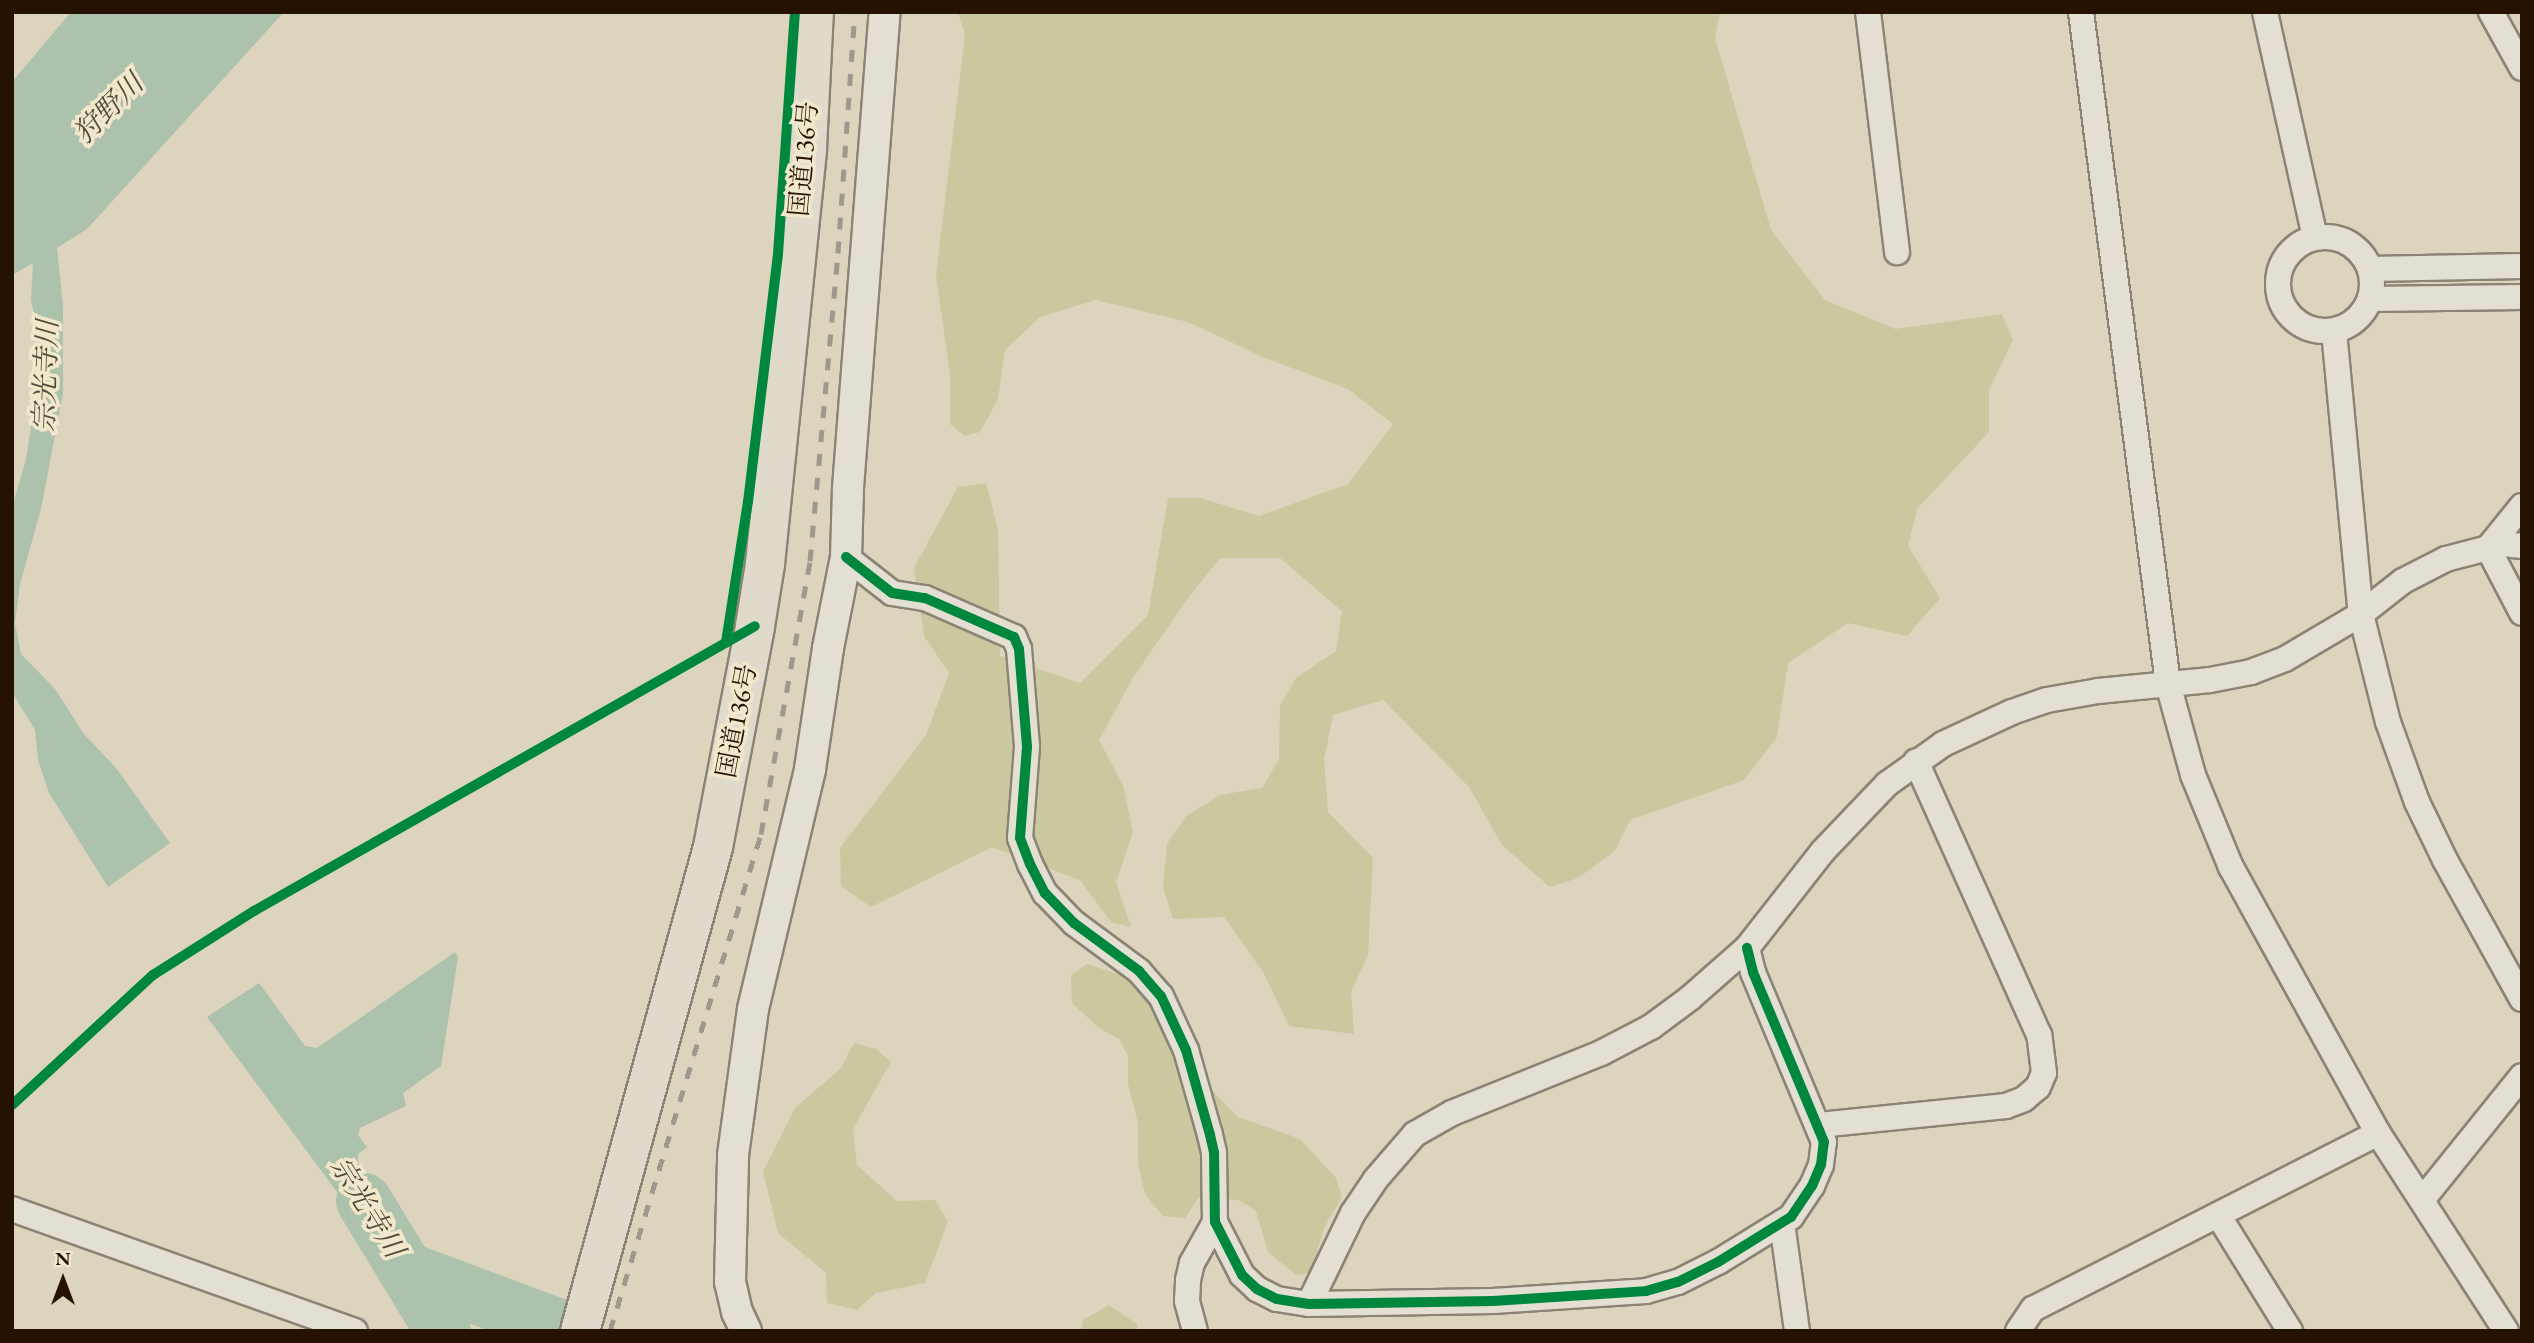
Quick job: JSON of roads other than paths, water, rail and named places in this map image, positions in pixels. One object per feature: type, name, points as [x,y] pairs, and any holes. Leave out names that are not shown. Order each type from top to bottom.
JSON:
[{"type":"highway","name":"国道136号","points":[[585,1313],[713,847],[755,626],[765,564],[807,148],[814,12]]},
{"type":"street","points":[[746,1331],[737,1312],[730,1282],[733,1155],[753,1009],[810,769],[828,648],[846,557],[848,488],[885,12]]},
{"type":"street","points":[[1868,12],[1898,252]]},
{"type":"street","points":[[2081,12],[2168,684],[2193,775],[2231,867],[2378,1133],[2505,1331]]},
{"type":"street","points":[[2265,12],[2315,238]]},
{"type":"street","points":[[2491,12],[2522,68]]},
{"type":"street","points":[[2315,238],[2334,238],[2353,246],[2370,269],[2370,299],[2360,316],[2334,331],[2305,327],[2285,310],[2279,295],[2277,279],[2283,260],[2297,246],[2315,238]]},
{"type":"street","points":[[2370,269],[2522,266]]},
{"type":"street","points":[[2370,299],[2522,297]]},
{"type":"street","points":[[2334,331],[2361,614],[2388,722],[2417,802],[2445,860],[2522,999]]},
{"type":"street","points":[[2488,548],[2522,506]]},
{"type":"street","points":[[1309,1304],[1353,1213],[1375,1180],[1415,1134],[1452,1113],[1601,1053],[1651,1027],[1690,998],[1747,948],[1823,851],[1887,784],[1916,761],[1980,726],[2047,700],[2210,680],[2251,672],[2285,659],[2361,614],[2403,581],[2446,559],[2502,544],[2522,546]]},
{"type":"street","points":[[2488,548],[2522,613]]},
{"type":"street","points":[[846,557],[892,593],[925,598],[1014,637],[1019,649],[1027,747],[1020,838],[1045,893],[1074,923],[1139,971],[1161,996],[1186,1050],[1214,1153],[1214,1222],[1231,1259],[1258,1289],[1277,1299],[1309,1304],[1493,1301],[1646,1292],[1678,1282],[1718,1262],[1782,1223],[1802,1204],[1821,1165],[1824,1142],[1753,972],[1747,948]]},
{"type":"street","points":[[1819,1125],[2006,1105],[2024,1099],[2038,1087],[2044,1073],[2039,1035],[1916,761]]},
{"type":"street","points":[[2423,1200],[2522,1076]]},
{"type":"street","points":[[2018,1331],[2033,1309],[2378,1133]]},
{"type":"street","points":[[12,1209],[355,1331]]},
{"type":"street","points":[[2218,1215],[2290,1331]]},
{"type":"street","points":[[1195,1331],[1187,1301],[1188,1280],[1192,1263],[1214,1222]]},
{"type":"street","points":[[1782,1223],[1797,1331]]},
{"type":"water","name":"狩野川","points":[[71,12],[284,12],[87,229],[57,248],[63,306],[63,393],[41,509],[20,584],[15,623],[21,654],[55,689],[84,734],[116,768],[170,843],[108,887],[49,793],[38,760],[35,730],[12,692],[12,507],[26,459],[38,382],[40,341],[31,300],[33,263],[12,275],[12,82]]},
{"type":"water","points":[[455,952],[458,957],[441,1066],[403,1093],[406,1106],[360,1128],[358,1135],[367,1147],[358,1154],[358,1168],[377,1206],[413,1263],[395,1270],[207,1017],[259,983],[305,1046],[317,1048]]},
{"type":"waterway","name":"宗光寺川","points":[[364,1201],[443,1331]]},
{"type":"waterway","name":"宗光寺川","points":[[409,1271],[570,1331]]},
{"type":"railway","points":[[610,1331],[761,834],[810,561],[838,253],[855,12]]}]
